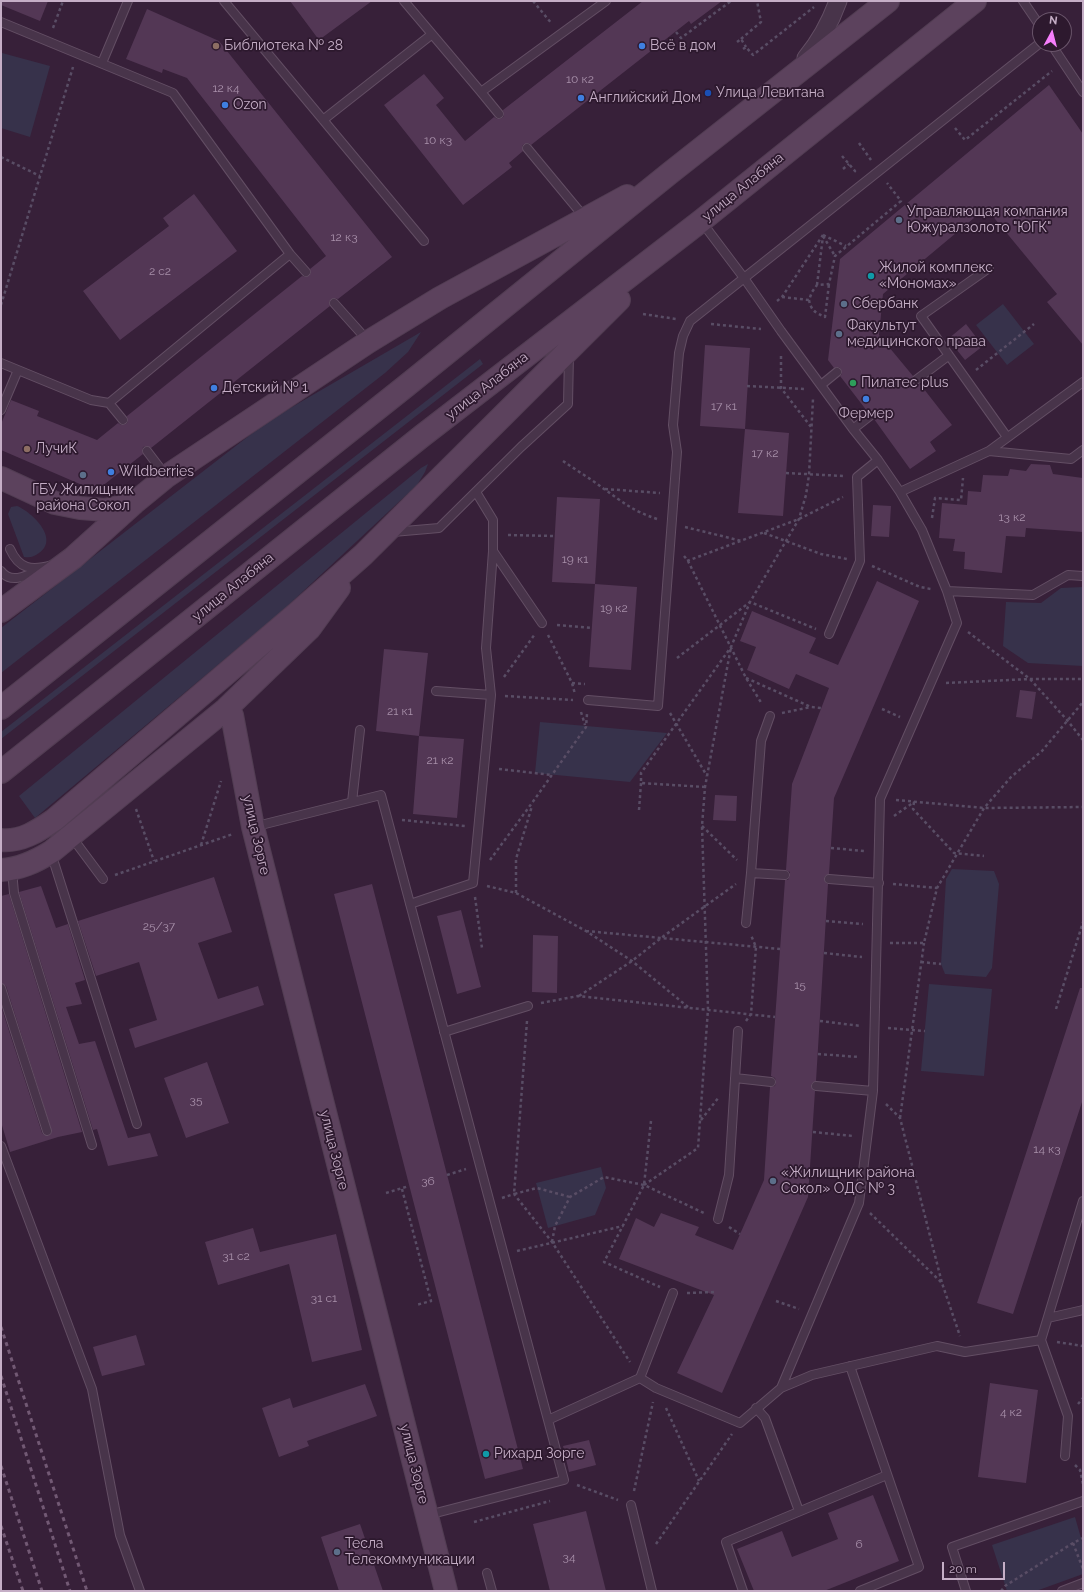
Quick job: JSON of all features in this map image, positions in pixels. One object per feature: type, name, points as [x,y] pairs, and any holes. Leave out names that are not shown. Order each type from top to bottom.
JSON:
[{"type":"main road","points":[[1,708],[406,386],[670,173],[888,1]]},
{"type":"main road","name":"улица Алабяна","points":[[1,772],[422,436],[701,221],[975,1]]},
{"type":"main road","points":[[1,611],[73,558],[134,503],[167,476],[368,342],[440,298],[670,173]]},
{"type":"main road","points":[[1,840],[20,839],[36,832],[54,820],[295,615],[363,555],[569,349],[701,221]]},
{"type":"main road","points":[[1,478],[55,502],[80,508],[105,510],[134,503]]},
{"type":"main road","points":[[7,870],[33,863],[51,852],[226,709],[310,628],[363,555]]},
{"type":"main road","name":"улица Зорге","points":[[226,709],[232,715],[253,827],[446,1591]]},
{"type":"street","points":[[789,79],[818,44],[830,23],[838,1]]},
{"type":"lane","points":[[102,63],[128,1]]},
{"type":"lane","points":[[224,1],[424,241]]},
{"type":"lane","points":[[404,1],[431,35],[499,114]]},
{"type":"lane","points":[[481,92],[606,1]]},
{"type":"lane","points":[[1023,1],[1032,14]]},
{"type":"lane","points":[[1,22],[173,93],[290,254],[306,272]]},
{"type":"lane","points":[[323,120],[431,35]]},
{"type":"lane","points":[[588,700],[658,706],[677,452],[673,426],[679,353],[682,336],[690,321],[948,118],[1032,50]]},
{"type":"lane","points":[[1056,52],[1083,92]]},
{"type":"lane","points":[[526,148],[585,218]]},
{"type":"lane","points":[[701,221],[853,429],[878,460],[900,492],[922,530],[947,591],[957,623],[880,799],[874,1058],[860,1203],[782,1388]]},
{"type":"lane","points":[[109,403],[290,254]]},
{"type":"lane","points":[[989,268],[921,316],[1007,438]]},
{"type":"lane","points":[[334,303],[368,342]]},
{"type":"lane","points":[[387,532],[439,528],[568,404],[569,349]]},
{"type":"lane","points":[[916,380],[948,356]]},
{"type":"lane","points":[[1,363],[91,400],[109,403],[123,420]]},
{"type":"lane","points":[[1,410],[18,370]]},
{"type":"lane","points":[[821,385],[837,372]]},
{"type":"lane","points":[[900,492],[989,451],[1083,382]]},
{"type":"lane","points":[[853,429],[871,415]]},
{"type":"lane","points":[[989,451],[1071,459],[1083,450]]},
{"type":"lane","points":[[147,451],[167,476]]},
{"type":"lane","points":[[829,634],[860,561],[857,477],[878,460]]},
{"type":"lane","points":[[410,904],[473,883],[477,827],[491,695],[486,648],[493,551],[493,520],[476,492]]},
{"type":"lane","points":[[10,549],[14,558],[25,567],[43,567],[73,558]]},
{"type":"lane","points":[[493,551],[542,623]]},
{"type":"lane","points":[[1,571],[4,575],[14,579],[24,577],[43,567]]},
{"type":"lane","points":[[947,591],[1033,595],[1068,575],[1083,576]]},
{"type":"lane","points":[[436,691],[491,695]]},
{"type":"lane","points":[[746,923],[760,741],[770,716]]},
{"type":"lane","points":[[352,802],[360,730]]},
{"type":"lane","points":[[253,827],[381,795],[564,1480],[427,1515]]},
{"type":"lane","points":[[71,835],[103,879]]},
{"type":"lane","points":[[51,852],[137,1124]]},
{"type":"lane","points":[[7,870],[92,1145]]},
{"type":"lane","points":[[751,873],[785,875]]},
{"type":"lane","points":[[829,879],[879,883]]},
{"type":"lane","points":[[1,988],[47,1131]]},
{"type":"lane","points":[[444,1032],[528,1006]]},
{"type":"lane","points":[[718,1219],[729,1175],[738,1031]]},
{"type":"lane","points":[[735,1078],[771,1082]]},
{"type":"lane","points":[[816,1086],[872,1091]]},
{"type":"lane","points":[[1,1146],[92,1388],[120,1535],[140,1591]]},
{"type":"lane","points":[[1065,1456],[1068,1416],[1041,1340],[1083,1202]]},
{"type":"lane","points":[[548,1420],[640,1378],[673,1293]]},
{"type":"lane","points":[[1048,1318],[1083,1310]]},
{"type":"lane","points":[[640,1378],[656,1388],[740,1423],[756,1408],[782,1388],[812,1375],[937,1346],[965,1352],[1041,1340]]},
{"type":"lane","points":[[850,1366],[919,1566],[860,1591]]},
{"type":"lane","points":[[756,1408],[765,1418],[799,1511]]},
{"type":"lane","points":[[743,1591],[726,1542],[887,1475]]},
{"type":"lane","points":[[966,1591],[952,1547],[1083,1501]]},
{"type":"lane","points":[[630,1506],[652,1591]]},
{"type":"lane","points":[[487,1573],[492,1591]]},
{"type":"lane","points":[[1062,1591],[1083,1583]]},
{"type":"path","points":[[48,41],[63,1]]},
{"type":"path","points":[[533,1],[561,34]]},
{"type":"path","points":[[676,32],[681,38],[731,1]]},
{"type":"path","points":[[737,42],[761,22],[757,1]]},
{"type":"path","points":[[741,39],[753,55],[819,3]]},
{"type":"path","points":[[1,305],[77,53]]},
{"type":"path","points":[[948,118],[965,140],[1063,62]]},
{"type":"path","points":[[842,156],[855,171],[848,176]]},
{"type":"path","points":[[1,157],[40,176]]},
{"type":"path","points":[[843,169],[849,164]]},
{"type":"path","points":[[823,235],[817,285],[809,300],[810,307],[815,313],[825,317],[835,256],[901,201],[888,184],[882,189]]},
{"type":"path","points":[[766,309],[782,297],[823,235],[829,231]]},
{"type":"path","points":[[823,235],[846,246]]},
{"type":"path","points":[[823,235],[835,256]]},
{"type":"path","points":[[817,285],[830,284]]},
{"type":"path","points":[[782,297],[809,300]]},
{"type":"path","points":[[965,379],[1034,324]]},
{"type":"path","points":[[781,331],[781,388],[812,428]]},
{"type":"path","points":[[748,386],[814,390],[821,385]]},
{"type":"path","points":[[644,1185],[698,1148],[708,1009],[702,826],[705,787],[731,647],[750,602],[799,520],[806,495],[809,474],[814,390]]},
{"type":"path","points":[[563,461],[640,514],[672,524],[743,541]]},
{"type":"path","points":[[935,503],[935,498],[961,500],[965,462]]},
{"type":"path","points":[[786,473],[857,477]]},
{"type":"path","points":[[604,489],[674,494]]},
{"type":"path","points":[[669,563],[679,564],[799,520],[857,489]]},
{"type":"path","points":[[763,533],[821,554],[860,561],[920,587],[947,591]]},
{"type":"path","points":[[493,535],[555,536]]},
{"type":"path","points":[[670,551],[681,552],[688,561],[746,678],[770,716],[811,707],[821,708]]},
{"type":"path","points":[[661,671],[750,602]]},
{"type":"path","points":[[750,602],[829,634]]},
{"type":"path","points":[[542,623],[592,628]]},
{"type":"path","points":[[491,695],[542,623]]},
{"type":"path","points":[[482,948],[473,883],[586,727],[572,683],[542,623]]},
{"type":"path","points":[[957,623],[1030,679],[1083,740]]},
{"type":"path","points":[[639,810],[641,773],[731,647]]},
{"type":"path","points":[[746,678],[811,707]]},
{"type":"path","points":[[930,684],[1030,679],[1083,679]]},
{"type":"path","points":[[659,693],[707,776]]},
{"type":"path","points":[[491,695],[588,700]]},
{"type":"path","points":[[965,1352],[942,1282],[900,1118],[924,943],[937,888],[984,808],[1011,777],[1042,751],[1083,702]]},
{"type":"path","points":[[882,709],[913,722]]},
{"type":"path","points":[[483,768],[552,775]]},
{"type":"path","points":[[201,845],[222,780]]},
{"type":"path","points":[[641,783],[705,787]]},
{"type":"path","points":[[880,799],[984,808],[1083,807]]},
{"type":"path","points":[[879,826],[914,802]]},
{"type":"path","points":[[914,802],[913,809],[954,853],[984,856]]},
{"type":"path","points":[[516,893],[516,859],[532,803]]},
{"type":"path","points":[[135,808],[154,861]]},
{"type":"path","points":[[387,819],[477,827]]},
{"type":"path","points":[[578,996],[632,961],[661,938],[751,873],[702,826]]},
{"type":"path","points":[[103,879],[253,827]]},
{"type":"path","points":[[831,848],[879,852]]},
{"type":"path","points":[[473,883],[516,893],[586,931],[632,961],[688,1007]]},
{"type":"path","points":[[879,883],[937,888]]},
{"type":"path","points":[[826,921],[878,926]]},
{"type":"path","points":[[1056,1009],[1083,922]]},
{"type":"path","points":[[738,1031],[752,1014],[756,947],[746,923]]},
{"type":"path","points":[[586,931],[780,949]]},
{"type":"path","points":[[877,943],[924,943]]},
{"type":"path","points":[[824,953],[877,958]]},
{"type":"path","points":[[921,962],[940,964]]},
{"type":"path","points":[[640,1378],[552,1242],[514,1194],[528,1006],[578,996],[776,1017]]},
{"type":"path","points":[[820,1021],[925,1031]]},
{"type":"path","points":[[818,1054],[874,1058]]},
{"type":"path","points":[[872,1091],[900,1118]]},
{"type":"path","points":[[651,1121],[644,1185],[604,1262],[673,1293],[715,1292]]},
{"type":"path","points":[[813,1132],[867,1137]]},
{"type":"path","points":[[447,1175],[480,1165]]},
{"type":"path","points":[[552,1242],[555,1226],[570,1197],[604,1177],[644,1185],[718,1219]]},
{"type":"path","points":[[386,1193],[409,1186]]},
{"type":"path","points":[[402,1188],[431,1302],[416,1305]]},
{"type":"path","points":[[490,1202],[537,1188],[570,1197]]},
{"type":"path","points":[[860,1203],[942,1282]]},
{"type":"path","points":[[503,1254],[623,1226]]},
{"type":"path","points":[[776,1301],[812,1314]]},
{"type":"path","points":[[1041,1340],[1083,1346]]},
{"type":"path","points":[[656,1388],[699,1481]]},
{"type":"path","points":[[564,1480],[630,1506],[656,1388]]},
{"type":"path","points":[[644,1560],[740,1423]]},
{"type":"path","points":[[1080,1470],[1083,1484]]},
{"type":"path","points":[[1001,1591],[1005,1586],[1083,1538]]},
{"type":"path","points":[[1073,1543],[1083,1570]]},
{"type":"shaded area","points":[[2,53],[50,66],[30,137],[1,128]]},
{"type":"shaded area","points":[[1003,304],[1034,344],[1007,365],[976,325]]},
{"type":"shaded area","points":[[421,332],[408,352],[385,373],[1,673],[1,628],[268,421]]},
{"type":"shaded area","points":[[480,359],[483,364],[1,739],[1,732]]},
{"type":"shaded area","points":[[428,464],[417,485],[281,612],[35,818],[19,796],[421,468]]},
{"type":"shaded area","points":[[17,506],[30,514],[42,526],[45,534],[47,541],[45,547],[32,557],[24,557],[8,514],[11,507]]},
{"type":"shaded area","points":[[1083,587],[1083,666],[1028,663],[1003,646],[1006,602],[1041,603],[1061,588]]},
{"type":"shaded area","points":[[540,722],[667,733],[630,782],[535,773]]},
{"type":"shaded area","points":[[952,869],[994,871],[999,884],[992,968],[986,977],[945,974],[941,964],[946,879]]},
{"type":"shaded area","points":[[929,984],[992,989],[984,1076],[921,1071]]},
{"type":"shaded area","points":[[601,1167],[606,1188],[595,1215],[548,1228],[536,1183]]},
{"type":"shaded area","points":[[1075,1517],[1083,1545],[1083,1574],[1036,1591],[1007,1591],[992,1545]]},
{"type":"building","points":[[1,1],[48,1],[40,21],[1,5]]},
{"type":"building","points":[[290,1],[372,1],[319,40]]},
{"type":"building","points":[[643,1],[722,1],[691,24],[689,21],[531,145],[529,143],[524,144],[522,146],[523,151],[509,163],[512,167],[463,205],[384,105],[424,74],[444,98],[436,105],[465,141],[494,117],[497,119],[502,118],[504,116],[503,110]]},
{"type":"building","points":[[147,9],[219,41],[392,257],[338,299],[331,299],[329,302],[330,306],[151,448],[147,446],[143,447],[143,454],[96,491],[1,450],[1,424],[11,400],[39,411],[37,416],[97,440],[118,423],[121,425],[126,424],[128,422],[127,416],[302,276],[309,276],[311,273],[310,269],[326,256],[187,78],[163,69],[162,73],[126,59]]},
{"type":"building","name":"Жилой комплекс «Мономах»","points":[[1049,85],[1083,134],[1083,345],[1047,302],[1057,294],[986,208],[883,294],[879,335],[913,376],[911,380],[912,384],[920,384],[952,425],[930,442],[936,451],[910,469],[874,419],[876,417],[876,412],[873,410],[867,411],[840,376],[842,374],[841,369],[839,367],[834,368],[828,360],[840,259]]},
{"type":"building","points":[[194,194],[237,251],[120,340],[83,291],[169,226],[163,218]]},
{"type":"building","points":[[966,324],[983,346],[965,360],[948,339]]},
{"type":"building","points":[[705,345],[750,348],[745,429],[700,426]]},
{"type":"building","points":[[745,429],[789,433],[783,516],[738,513]]},
{"type":"building","points":[[1031,464],[1050,465],[1053,474],[1083,478],[1083,532],[1026,528],[1025,537],[1006,536],[1002,573],[964,569],[965,552],[953,551],[955,539],[939,538],[942,503],[967,505],[968,491],[981,492],[983,475],[1008,476],[1010,469],[1026,471]]},
{"type":"building","points":[[557,497],[600,499],[595,584],[552,582]]},
{"type":"building","points":[[873,505],[891,506],[889,537],[871,536]]},
{"type":"building","points":[[877,581],[919,601],[834,798],[829,874],[825,876],[824,879],[828,884],[816,1081],[812,1083],[811,1086],[815,1091],[808,1197],[722,1393],[677,1373],[714,1295],[619,1259],[636,1218],[654,1227],[661,1213],[699,1227],[695,1235],[733,1250],[764,1180],[770,1087],[775,1086],[776,1082],[775,1078],[771,1076],[785,880],[788,880],[790,876],[790,872],[786,870],[792,784],[829,688],[796,674],[789,689],[747,670],[756,647],[740,641],[752,611],[816,638],[809,653],[838,665]]},
{"type":"building","points":[[595,584],[637,587],[631,670],[589,667]]},
{"type":"building","points":[[384,649],[428,653],[419,736],[376,731]]},
{"type":"building","points":[[1020,690],[1036,692],[1032,719],[1016,717]]},
{"type":"building","points":[[419,736],[464,739],[457,818],[413,814]]},
{"type":"building","points":[[715,795],[737,796],[736,821],[713,820]]},
{"type":"building","points":[[214,877],[232,932],[198,943],[218,999],[258,986],[264,1005],[135,1048],[129,1029],[157,1020],[139,962],[96,976],[78,921]]},
{"type":"building","points":[[372,884],[523,1469],[485,1479],[334,894]]},
{"type":"building","points":[[41,886],[56,928],[68,924],[85,980],[75,983],[82,1004],[66,1007],[79,1044],[95,1041],[128,1138],[150,1133],[158,1156],[108,1166],[97,1129],[93,1130],[19,892]]},
{"type":"building","points":[[9,894],[82,1132],[58,1137],[10,1152],[1,1122],[1,1006],[42,1133],[48,1136],[52,1132],[6,986],[1,983],[1,896]]},
{"type":"building","points":[[461,910],[481,987],[457,994],[437,916]]},
{"type":"building","points":[[533,935],[558,936],[557,993],[532,992]]},
{"type":"building","points":[[1080,988],[1083,988],[1083,1099],[1013,1314],[977,1303]]},
{"type":"building","points":[[207,1062],[229,1123],[186,1138],[164,1078]]},
{"type":"building","points":[[253,1228],[260,1252],[336,1234],[362,1350],[312,1362],[289,1264],[218,1285],[205,1242]]},
{"type":"building","points":[[136,1335],[145,1365],[102,1376],[93,1347]]},
{"type":"building","points":[[990,1383],[1038,1390],[1026,1483],[978,1477]]},
{"type":"building","points":[[365,1384],[377,1416],[307,1441],[309,1446],[279,1457],[262,1408],[290,1398],[293,1408]]},
{"type":"building","points":[[589,1440],[596,1465],[569,1472],[563,1446]]},
{"type":"building","points":[[873,1495],[899,1561],[824,1591],[754,1591],[737,1549],[782,1531],[792,1557],[838,1539],[828,1513]]},
{"type":"building","points":[[586,1511],[606,1591],[550,1591],[533,1524]]},
{"type":"building","points":[[360,1524],[383,1591],[339,1591],[321,1537]]},
{"type":"railway","points":[[1,1327],[87,1591]]},
{"type":"railway","points":[[1,1376],[70,1591]]},
{"type":"railway","points":[[1,1466],[42,1591]]},
{"type":"railway","points":[[1,1526],[23,1591]]},
{"type":"place","name":"Библиотека № 28","points":[[216,46]]},
{"type":"place","name":"Всё в дом","points":[[642,46]]},
{"type":"place","name":"Улица Левитана","points":[[708,93]]},
{"type":"place","name":"Английский Дом","points":[[581,98]]},
{"type":"place","name":"Ozon","points":[[225,105]]},
{"type":"place","name":"Управляющая компания Южуралзолото \"ЮГК\"","points":[[899,220]]},
{"type":"place","name":"Жилой комплекс «Мономах»","points":[[871,276]]},
{"type":"place","name":"Сбербанк","points":[[844,304]]},
{"type":"place","name":"Факультут медицинского права","points":[[839,334]]},
{"type":"place","name":"Пилатес plus","points":[[853,383]]},
{"type":"place","name":"Детский № 1","points":[[214,388]]},
{"type":"place","name":"Фермер","points":[[866,399]]},
{"type":"place","name":"ЛучиК","points":[[27,449]]},
{"type":"place","name":"Wildberries","points":[[111,472]]},
{"type":"place","name":"ГБУ Жилищник района Сокол","points":[[83,475]]},
{"type":"place","name":"«Жилищник района Сокол» ОДС № 3","points":[[773,1181]]},
{"type":"place","name":"Рихард Зорге","points":[[486,1454]]},
{"type":"place","name":"Тесла Телекоммуникации","points":[[337,1552]]}]
